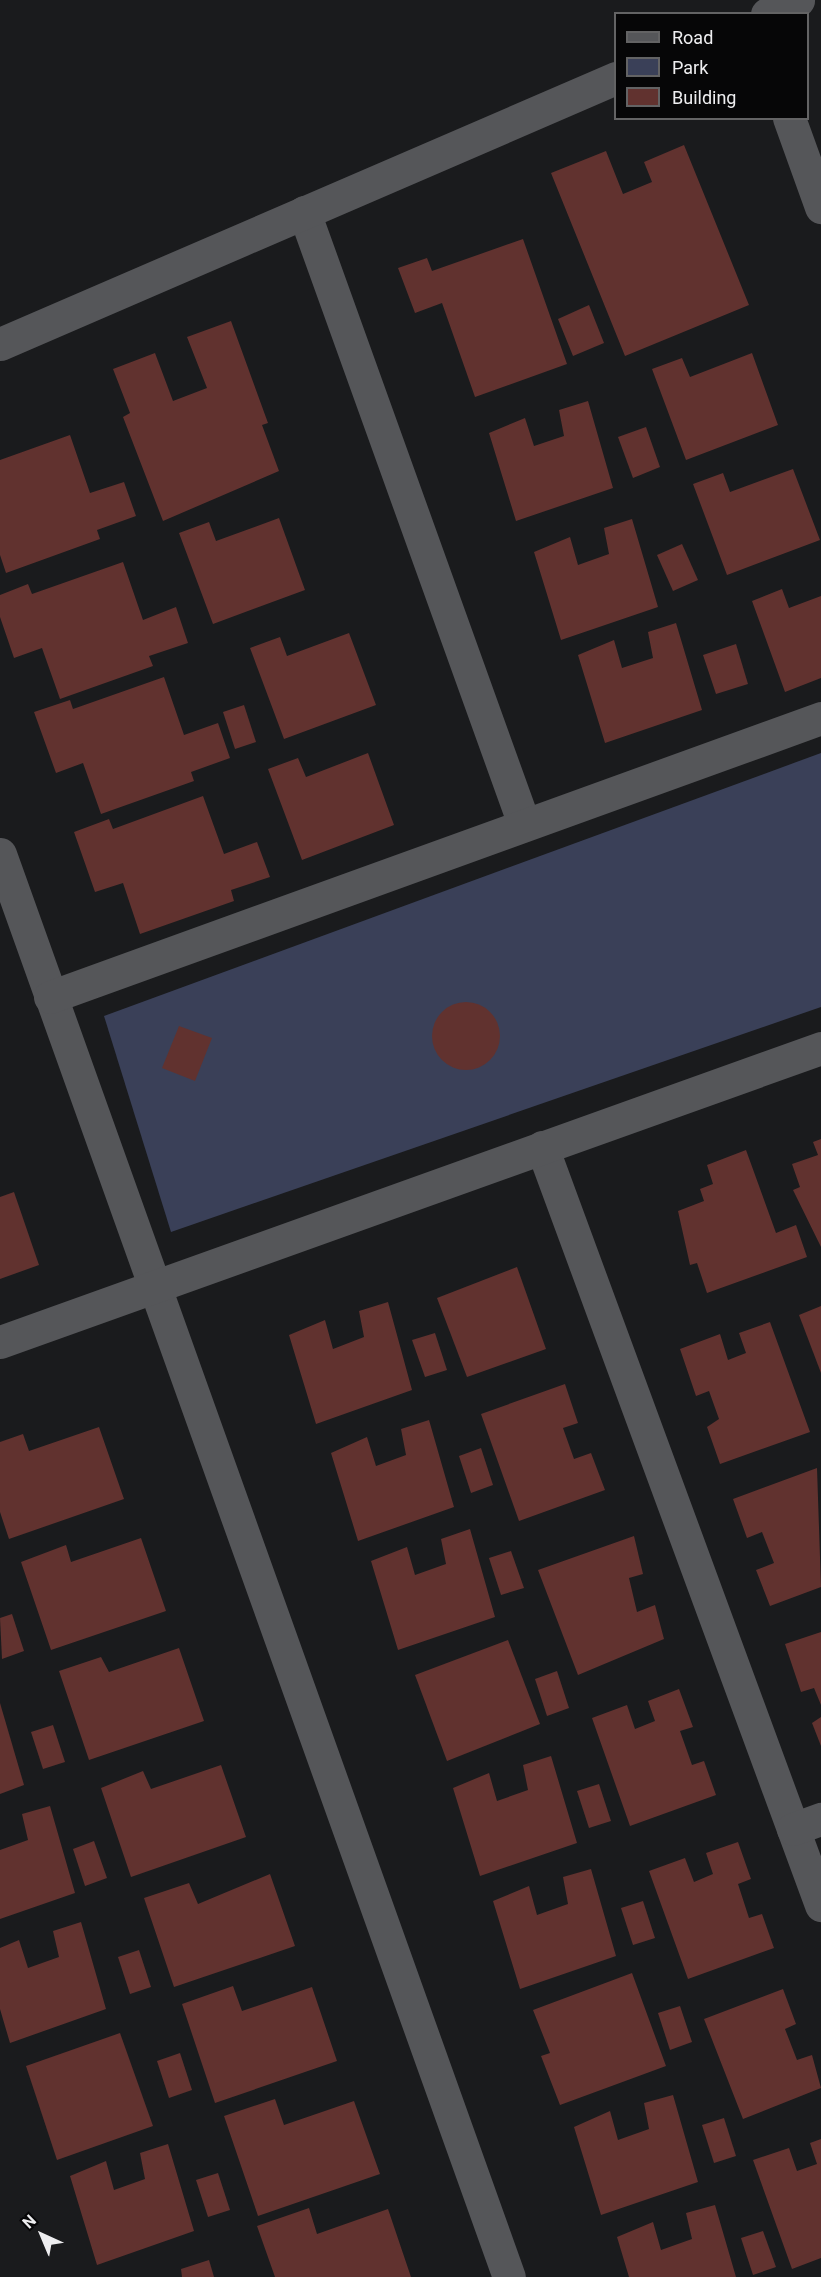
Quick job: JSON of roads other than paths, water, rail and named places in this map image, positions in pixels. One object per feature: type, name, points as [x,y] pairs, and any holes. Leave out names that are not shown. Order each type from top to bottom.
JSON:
[{"type":"street","points":[[771,12],[798,0]]},
{"type":"street","points":[[0,344],[614,78]]},
{"type":"street","points":[[790,120],[821,207]]},
{"type":"street","points":[[304,212],[524,824]]},
{"type":"street","points":[[50,997],[821,718]]},
{"type":"street","points":[[0,854],[150,1285],[509,2277]]},
{"type":"street","points":[[0,1342],[150,1285],[821,1048]]},
{"type":"street","points":[[542,1147],[807,1824],[821,1905]]}]
